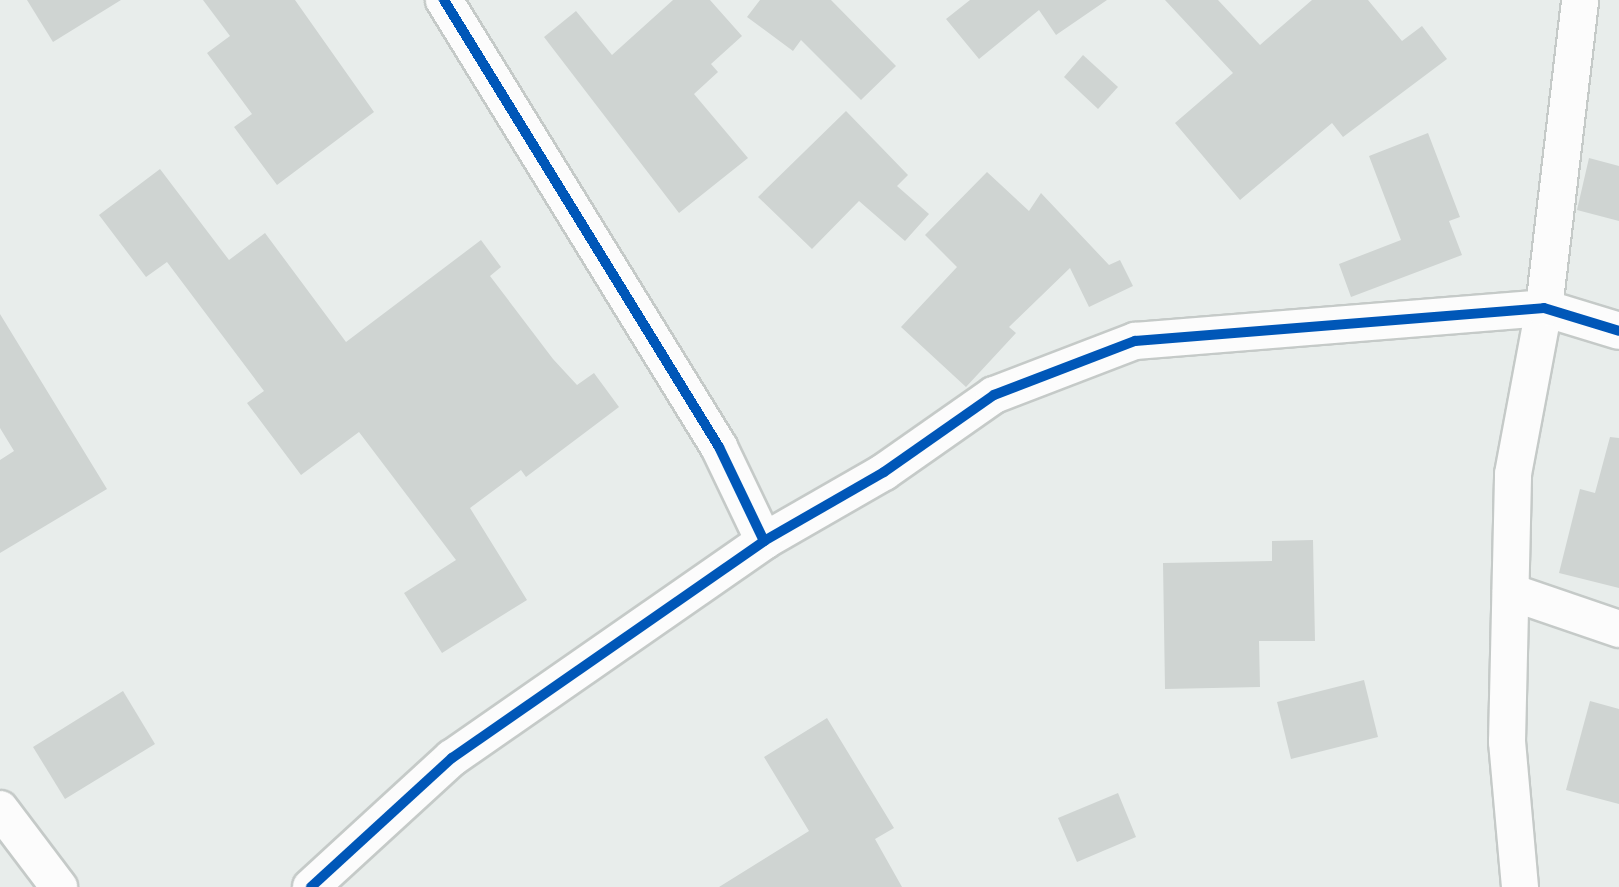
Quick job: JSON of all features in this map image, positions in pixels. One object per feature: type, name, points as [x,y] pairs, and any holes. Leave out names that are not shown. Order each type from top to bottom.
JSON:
[{"type":"street","points":[[444,0],[719,447],[764,541]]},
{"type":"street","points":[[1520,887],[1507,742],[1513,474],[1544,308],[1580,0]]},
{"type":"street","points":[[311,887],[452,758],[764,541],[884,472],[994,395],[1135,341],[1544,308],[1619,331]]},
{"type":"street","points":[[1511,592],[1619,629]]},
{"type":"street","points":[[0,809],[59,887]]},
{"type":"building","points":[[27,0],[121,0],[53,42]]},
{"type":"building","points":[[203,0],[295,0],[374,112],[277,185],[234,127],[252,114],[207,53],[230,36]]},
{"type":"building","points":[[673,0],[710,0],[742,36],[711,64],[718,72],[694,94],[748,158],[679,213],[544,37],[576,11],[612,55]]},
{"type":"building","points":[[760,0],[831,0],[896,66],[861,100],[801,40],[793,51],[747,17]]},
{"type":"building","points":[[970,0],[1107,0],[1056,35],[1039,10],[979,59],[946,19]]},
{"type":"building","points":[[1165,0],[1218,0],[1260,45],[1312,0],[1368,0],[1402,41],[1422,26],[1447,59],[1343,137],[1332,123],[1240,200],[1175,123],[1233,73]]},
{"type":"building","points":[[1083,55],[1118,87],[1098,109],[1064,77]]},
{"type":"building","points":[[846,111],[908,175],[897,186],[929,214],[905,241],[859,201],[812,249],[758,197]]},
{"type":"building","points":[[1428,133],[1460,217],[1449,221],[1462,255],[1351,297],[1339,264],[1401,240],[1369,156]]},
{"type":"building","points":[[1589,158],[1619,166],[1619,221],[1577,210]]},
{"type":"building","points":[[160,169],[229,260],[265,233],[346,342],[481,240],[501,267],[490,276],[553,359],[577,385],[594,373],[619,407],[526,477],[521,470],[470,508],[527,600],[442,653],[404,593],[456,560],[359,432],[301,475],[247,403],[264,391],[167,262],[146,277],[99,215]]},
{"type":"building","points":[[987,172],[1029,211],[1041,193],[1109,265],[1120,260],[1133,286],[1089,307],[1070,268],[1009,327],[1016,333],[966,387],[901,327],[957,267],[925,235]]},
{"type":"building","points":[[0,314],[107,489],[0,553],[0,460],[14,451],[0,428]]},
{"type":"building","points":[[1610,437],[1619,438],[1619,588],[1559,573],[1580,489],[1595,493]]},
{"type":"building","points":[[1313,540],[1315,641],[1259,641],[1260,687],[1165,689],[1163,563],[1272,561],[1272,541]]},
{"type":"building","points":[[1364,680],[1378,737],[1291,759],[1277,702]]},
{"type":"building","points":[[123,691],[155,744],[65,799],[33,747]]},
{"type":"building","points":[[1590,701],[1619,709],[1619,804],[1566,790]]},
{"type":"building","points":[[827,718],[894,828],[875,839],[902,887],[719,887],[809,831],[764,757]]},
{"type":"building","points":[[1118,793],[1136,837],[1077,862],[1058,818]]},
{"type":"cycle path","points":[[311,887],[452,758],[764,541],[719,447],[444,0]]},
{"type":"cycle path","points":[[764,541],[884,472],[994,395],[1135,341],[1544,308],[1619,331]]}]
